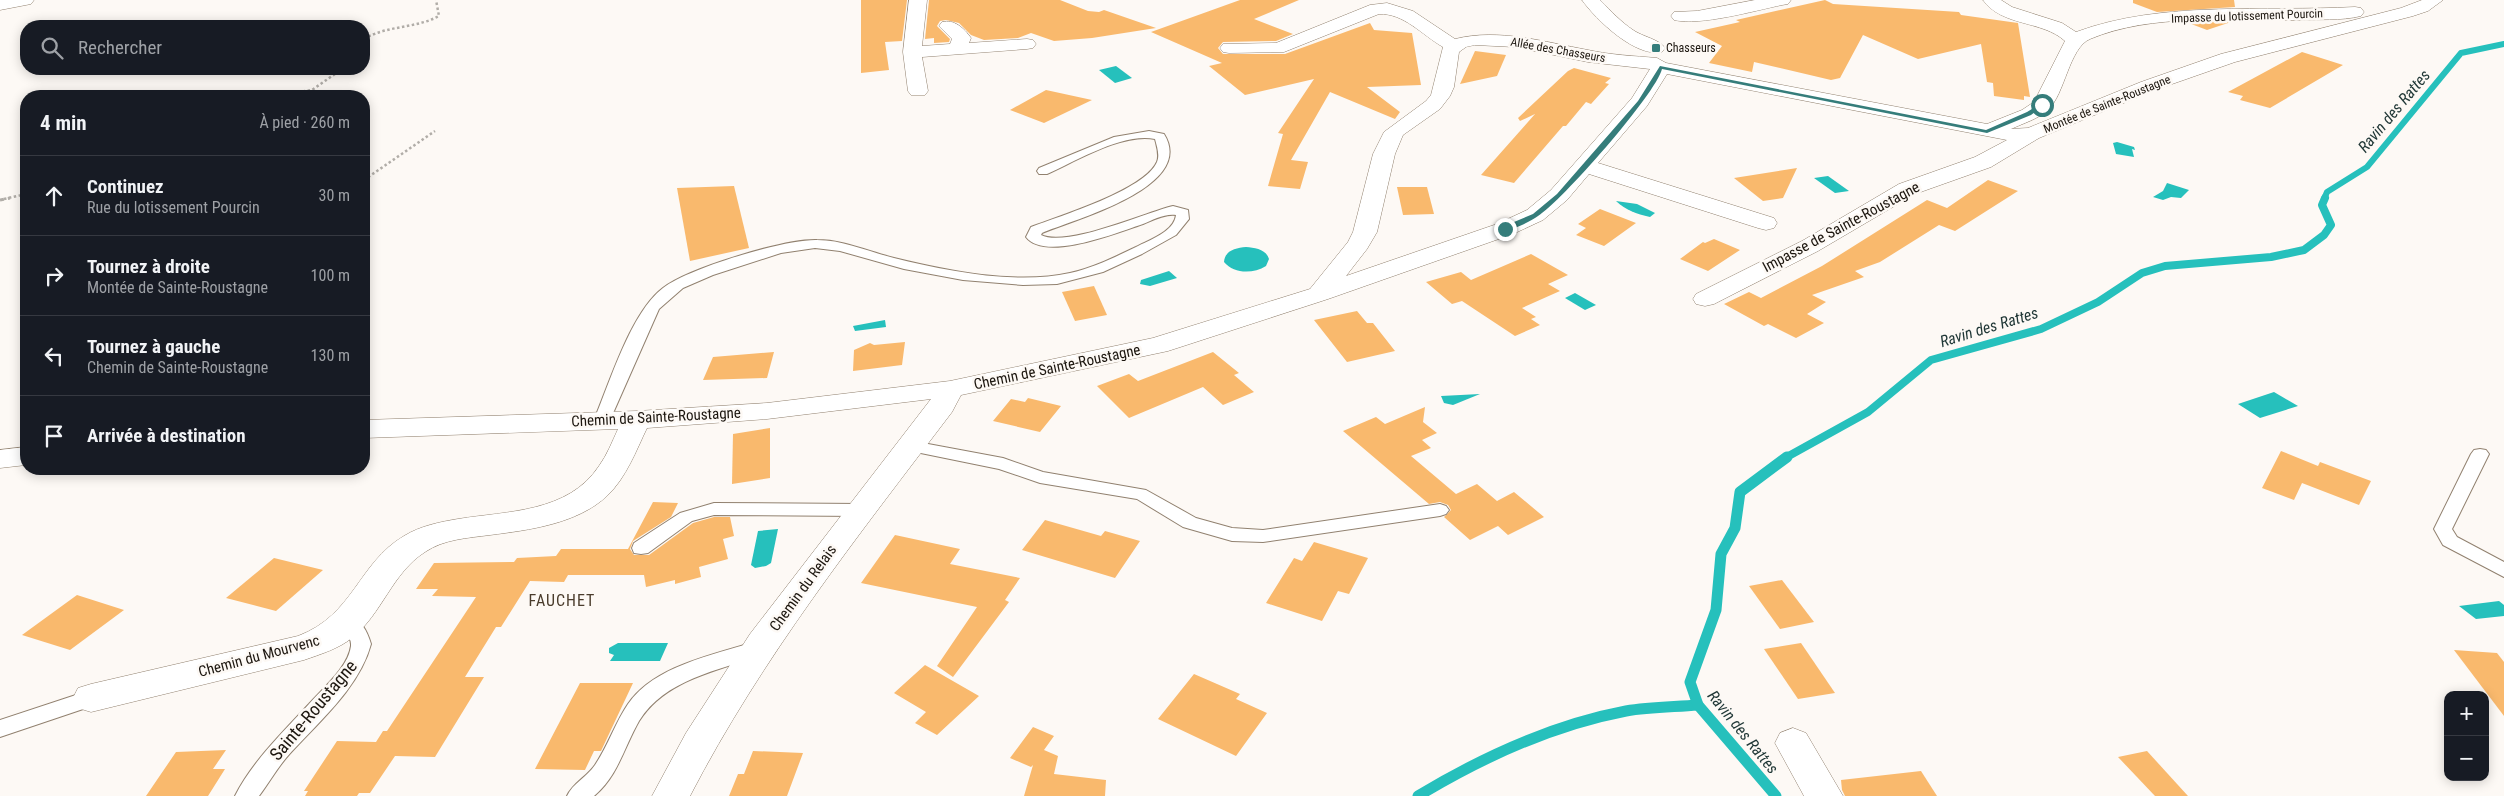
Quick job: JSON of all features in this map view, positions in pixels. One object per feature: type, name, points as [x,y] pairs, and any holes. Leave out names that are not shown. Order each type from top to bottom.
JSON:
[{"type":"street","points":[[0,5],[25,0]]},
{"type":"street","points":[[918,0],[912,52],[918,91]]},
{"type":"street","points":[[1591,0],[1624,34],[1669,38],[1697,16],[1782,0]]},
{"type":"street","points":[[1987,132],[2029,114],[2042,105],[2075,40],[2069,33],[2049,23],[1999,8],[1992,0]]},
{"type":"street","name":"Montée de Sainte-Roustagne","points":[[1669,38],[1987,132],[2014,136],[2032,134],[2150,85],[2228,58],[2428,4]]},
{"type":"street","name":"Impasse du lotissement Pourcin","points":[[2075,40],[2114,26],[2156,20],[2207,16],[2330,14],[2428,4]]},
{"type":"street","points":[[1229,48],[1278,48],[1376,10],[1386,8],[1406,14],[1454,46],[1450,50],[1444,87],[1440,96],[1433,105],[1401,125],[1394,132],[1384,154],[1365,232],[1359,244],[1319,294]]},
{"type":"street","points":[[948,26],[962,38],[956,49]]},
{"type":"street","name":"Allée des Chasseurs","points":[[1454,46],[1472,41],[1515,41],[1593,57],[1669,38]]},
{"type":"street","name":"Chemin de Sainte-Roustagne","points":[[370,429],[637,420],[767,411],[950,389],[1159,345],[1319,294],[1524,221],[1544,209],[1586,166],[1640,102],[1658,74],[1669,38]]},
{"type":"street","points":[[912,52],[1027,44]]},
{"type":"street","name":"Impasse de Sainte-Roustagne","points":[[1705,299],[1818,242],[1907,189],[1983,162],[2032,134]]},
{"type":"street","points":[[1586,166],[1766,223]]},
{"type":"street","name":"Chemin du Relais","points":[[671,796],[701,739],[758,649],[861,510],[942,406],[950,389]]},
{"type":"street","name":"Chemin du Mourvenc","points":[[91,698],[310,645],[329,637],[348,623],[400,555],[426,537],[443,531],[543,516],[560,510],[588,494],[609,474],[637,420]]},
{"type":"street","points":[[0,459],[20,457]]},
{"type":"street","points":[[1793,743],[1824,796]]},
{"type":"lane","points":[[602,420],[646,316],[653,304],[670,288],[695,276],[770,252],[816,244],[841,247],[929,270],[980,278],[1058,280],[1096,270],[1124,258],[1174,230],[1183,218],[1183,212],[1173,210],[1108,232],[1065,241],[1045,242],[1033,236],[1036,230],[1098,206],[1150,179],[1163,166],[1165,158],[1160,137],[1155,135],[1128,136],[1043,171]]},
{"type":"lane","points":[[912,446],[1003,464],[1040,477],[1140,494],[1157,501],[1191,523],[1243,536],[1263,536],[1440,510]]},
{"type":"lane","points":[[2480,454],[2442,529],[2450,541],[2504,570]]},
{"type":"lane","points":[[640,548],[686,517],[714,509],[861,510]]},
{"type":"lane","name":"Sainte-Roustagne","points":[[246,796],[277,754],[352,667],[362,644],[357,632],[348,623]]},
{"type":"lane","points":[[578,796],[603,772],[635,711],[644,699],[658,688],[676,678],[758,649]]},
{"type":"lane","points":[[0,743],[8,728],[91,698]]},
{"type":"path","points":[[370,36],[378,32],[431,22],[439,16],[436,0]]},
{"type":"path","points":[[312,90],[333,75]]},
{"type":"path","points":[[370,176],[435,131]]},
{"type":"path","points":[[0,200],[20,195]]},
{"type":"water","points":[[1116,66],[1132,78],[1115,83],[1099,70]]},
{"type":"water","points":[[2117,142],[2134,147],[2135,150],[2132,149],[2134,157],[2116,154],[2113,143]]},
{"type":"water","points":[[1828,176],[1849,191],[1835,193],[1814,178]]},
{"type":"water","points":[[2167,183],[2189,190],[2181,198],[2171,197],[2163,200],[2153,197],[2163,191]]},
{"type":"water","points":[[1616,201],[1637,204],[1655,213],[1650,217],[1640,214],[1627,209]]},
{"type":"water","points":[[1246,247],[1265,253],[1269,259],[1266,266],[1250,271],[1238,271],[1224,262],[1229,252]]},
{"type":"water","points":[[1169,271],[1177,278],[1150,286],[1140,284],[1141,280]]},
{"type":"water","points":[[1575,293],[1596,305],[1585,310],[1565,298]]},
{"type":"water","points":[[885,320],[886,327],[855,331],[853,326]]},
{"type":"water","points":[[2274,392],[2298,406],[2260,418],[2238,404]]},
{"type":"water","points":[[1480,394],[1453,405],[1444,403],[1441,396]]},
{"type":"water","points":[[778,529],[771,563],[755,568],[751,565],[758,531]]},
{"type":"water","points":[[2499,601],[2504,605],[2504,616],[2476,619],[2459,606]]},
{"type":"water","points":[[618,643],[668,643],[660,661],[610,661],[614,655],[609,653],[609,648]]},
{"type":"building","points":[[861,0],[907,0],[902,41],[885,42],[889,70],[861,73]]},
{"type":"building","points":[[929,0],[1060,0],[1088,11],[1099,12],[1104,10],[1156,28],[1092,38],[1054,41],[1031,33],[1018,38],[984,40],[971,35],[959,23],[946,20],[940,21],[937,26],[950,39],[949,42],[934,43],[934,38],[925,39]]},
{"type":"building","points":[[1240,0],[1299,0],[1254,19],[1293,34],[1276,41],[1223,42],[1218,48],[1223,54],[1285,54],[1370,23],[1374,30],[1412,33],[1421,85],[1367,87],[1400,112],[1395,119],[1330,92],[1291,160],[1308,162],[1300,189],[1268,186],[1283,134],[1278,133],[1314,79],[1245,95],[1209,66],[1222,63],[1151,32]]},
{"type":"building","points":[[1825,0],[1833,4],[1959,12],[1961,15],[2018,23],[2030,97],[2024,96],[2024,100],[1994,96],[1993,83],[1987,82],[1981,44],[1918,59],[1863,35],[1840,78],[1831,80],[1754,62],[1752,72],[1709,63],[1722,46],[1695,32],[1740,22],[1736,20]]},
{"type":"building","points":[[2133,0],[2234,0],[2235,7],[2157,12],[2133,3]]},
{"type":"building","points":[[2219,21],[2231,22],[2207,30],[2186,22]]},
{"type":"building","points":[[1475,51],[1506,55],[1497,76],[1460,84]]},
{"type":"building","points":[[2302,52],[2343,65],[2270,108],[2240,100],[2243,96],[2228,92]]},
{"type":"building","points":[[1574,68],[1611,78],[1605,83],[1609,84],[1591,104],[1586,102],[1514,183],[1481,175],[1535,114],[1520,121],[1518,118],[1568,71]]},
{"type":"building","points":[[1046,90],[1092,100],[1044,123],[1010,110]]},
{"type":"building","points":[[1797,168],[1783,198],[1763,201],[1734,178]]},
{"type":"building","points":[[1988,180],[2018,191],[1955,231],[1939,225],[1880,262],[1855,271],[1864,277],[1812,295],[1826,302],[1807,314],[1824,323],[1796,338],[1768,324],[1764,326],[1724,304],[1749,292],[1761,298],[1822,266],[1927,200],[1947,208]]},
{"type":"building","points":[[734,186],[749,248],[690,261],[677,188]]},
{"type":"building","points":[[1397,187],[1427,187],[1434,214],[1403,215]]},
{"type":"building","points":[[1600,209],[1636,223],[1604,246],[1576,235],[1586,228],[1578,224]]},
{"type":"building","points":[[1714,239],[1740,250],[1708,271],[1680,259],[1703,242]]},
{"type":"building","points":[[1531,254],[1568,275],[1548,284],[1560,291],[1522,308],[1536,317],[1531,319],[1540,325],[1515,336],[1462,301],[1452,304],[1426,282],[1461,272],[1471,280]]},
{"type":"building","points":[[1094,286],[1107,315],[1075,321],[1062,292]]},
{"type":"building","points":[[1357,311],[1367,323],[1373,323],[1395,351],[1347,362],[1314,320]]},
{"type":"building","points":[[905,342],[902,365],[853,371],[854,350],[870,343],[874,345]]},
{"type":"building","points":[[774,352],[767,378],[703,380],[713,357]]},
{"type":"building","points":[[1213,352],[1239,373],[1234,375],[1254,392],[1223,405],[1203,387],[1129,418],[1097,386],[1129,374],[1138,381]]},
{"type":"building","points":[[1028,398],[1061,406],[1040,432],[993,421],[1011,399],[1025,402]]},
{"type":"building","points":[[1425,407],[1423,422],[1437,433],[1422,440],[1431,448],[1411,456],[1456,494],[1477,484],[1497,501],[1514,492],[1544,517],[1508,535],[1498,526],[1470,540],[1444,517],[1451,510],[1448,505],[1440,502],[1429,504],[1343,431],[1376,417],[1385,424]]},
{"type":"building","points":[[770,428],[770,478],[732,484],[733,434]]},
{"type":"building","points":[[2281,451],[2318,466],[2320,462],[2371,481],[2359,505],[2302,483],[2294,500],[2262,488]]},
{"type":"building","points":[[653,502],[678,503],[671,517],[633,541],[630,549],[634,555],[649,555],[693,523],[714,517],[730,517],[734,536],[723,539],[728,559],[699,567],[701,577],[675,584],[675,580],[646,587],[644,575],[568,575],[564,582],[530,581],[501,627],[496,627],[465,677],[484,677],[435,757],[395,756],[370,793],[359,793],[357,796],[305,796],[308,791],[304,791],[337,741],[376,742],[383,731],[387,731],[476,597],[432,596],[438,589],[416,589],[434,563],[514,562],[517,558],[556,556],[561,549],[628,549]]},
{"type":"building","points":[[1045,520],[1101,536],[1105,531],[1140,541],[1115,578],[1022,550]]},
{"type":"building","points":[[895,535],[960,549],[950,564],[1020,578],[1005,600],[1009,602],[953,677],[937,666],[977,607],[861,583]]},
{"type":"building","points":[[1314,542],[1368,558],[1349,594],[1338,591],[1322,621],[1266,603],[1294,558],[1302,561]]},
{"type":"building","points":[[274,558],[323,570],[276,611],[226,598]]},
{"type":"building","points":[[1782,580],[1814,622],[1780,629],[1749,586]]},
{"type":"building","points":[[77,595],[124,610],[70,650],[22,635]]},
{"type":"building","points":[[1801,643],[1835,693],[1798,699],[1764,649]]},
{"type":"building","points":[[2454,650],[2497,653],[2504,662],[2504,716],[2489,696],[2489,691],[2485,691]]},
{"type":"building","points":[[925,665],[979,696],[937,735],[915,723],[926,712],[894,693]]},
{"type":"building","points":[[1194,674],[1240,694],[1236,699],[1267,713],[1236,756],[1158,719]]},
{"type":"building","points":[[580,683],[633,683],[601,751],[594,751],[585,770],[535,769]]},
{"type":"building","points":[[1033,727],[1054,736],[1044,750],[1058,756],[1054,774],[1106,780],[1105,796],[1024,796],[1033,765],[1031,767],[1010,758]]},
{"type":"building","points":[[226,750],[213,769],[225,769],[208,796],[146,796],[176,752]]},
{"type":"building","points":[[753,751],[803,753],[787,796],[729,796],[738,774],[744,774]]},
{"type":"building","points":[[2147,751],[2188,796],[2155,796],[2118,757]]},
{"type":"building","points":[[1921,771],[1937,796],[1845,796],[1842,790],[1841,780]]},
{"type":"waterway","name":"Ravin des Rattes","points":[[2324,199],[2327,192],[2367,167],[2461,53],[2504,44]]},
{"type":"waterway","name":"Ravin des Rattes","points":[[1785,458],[1868,412],[1931,360],[2041,329],[2098,302],[2142,273],[2165,266],[2271,257],[2304,250],[2324,235],[2331,225],[2322,205],[2325,198]]},
{"type":"waterway","name":"Ravin des Rattes","points":[[1698,705],[1690,682],[1716,610],[1721,554],[1735,528],[1740,492],[1787,457]]},
{"type":"waterway","points":[[1418,796],[1492,756],[1518,744],[1571,725],[1626,711],[1698,705]]},
{"type":"waterway","name":"Ravin des Rattes","points":[[1698,705],[1776,796]]},
{"type":"place","name":"Chasseurs","points":[[1656,48]]},
{"type":"district","name":"FAUCHET","points":[[562,600]]},
{"type":"route","points":[[1505,229],[1535,215],[1559,195],[1640,102],[1658,74],[1660,67],[1987,132],[2029,114],[2042,105]]}]
